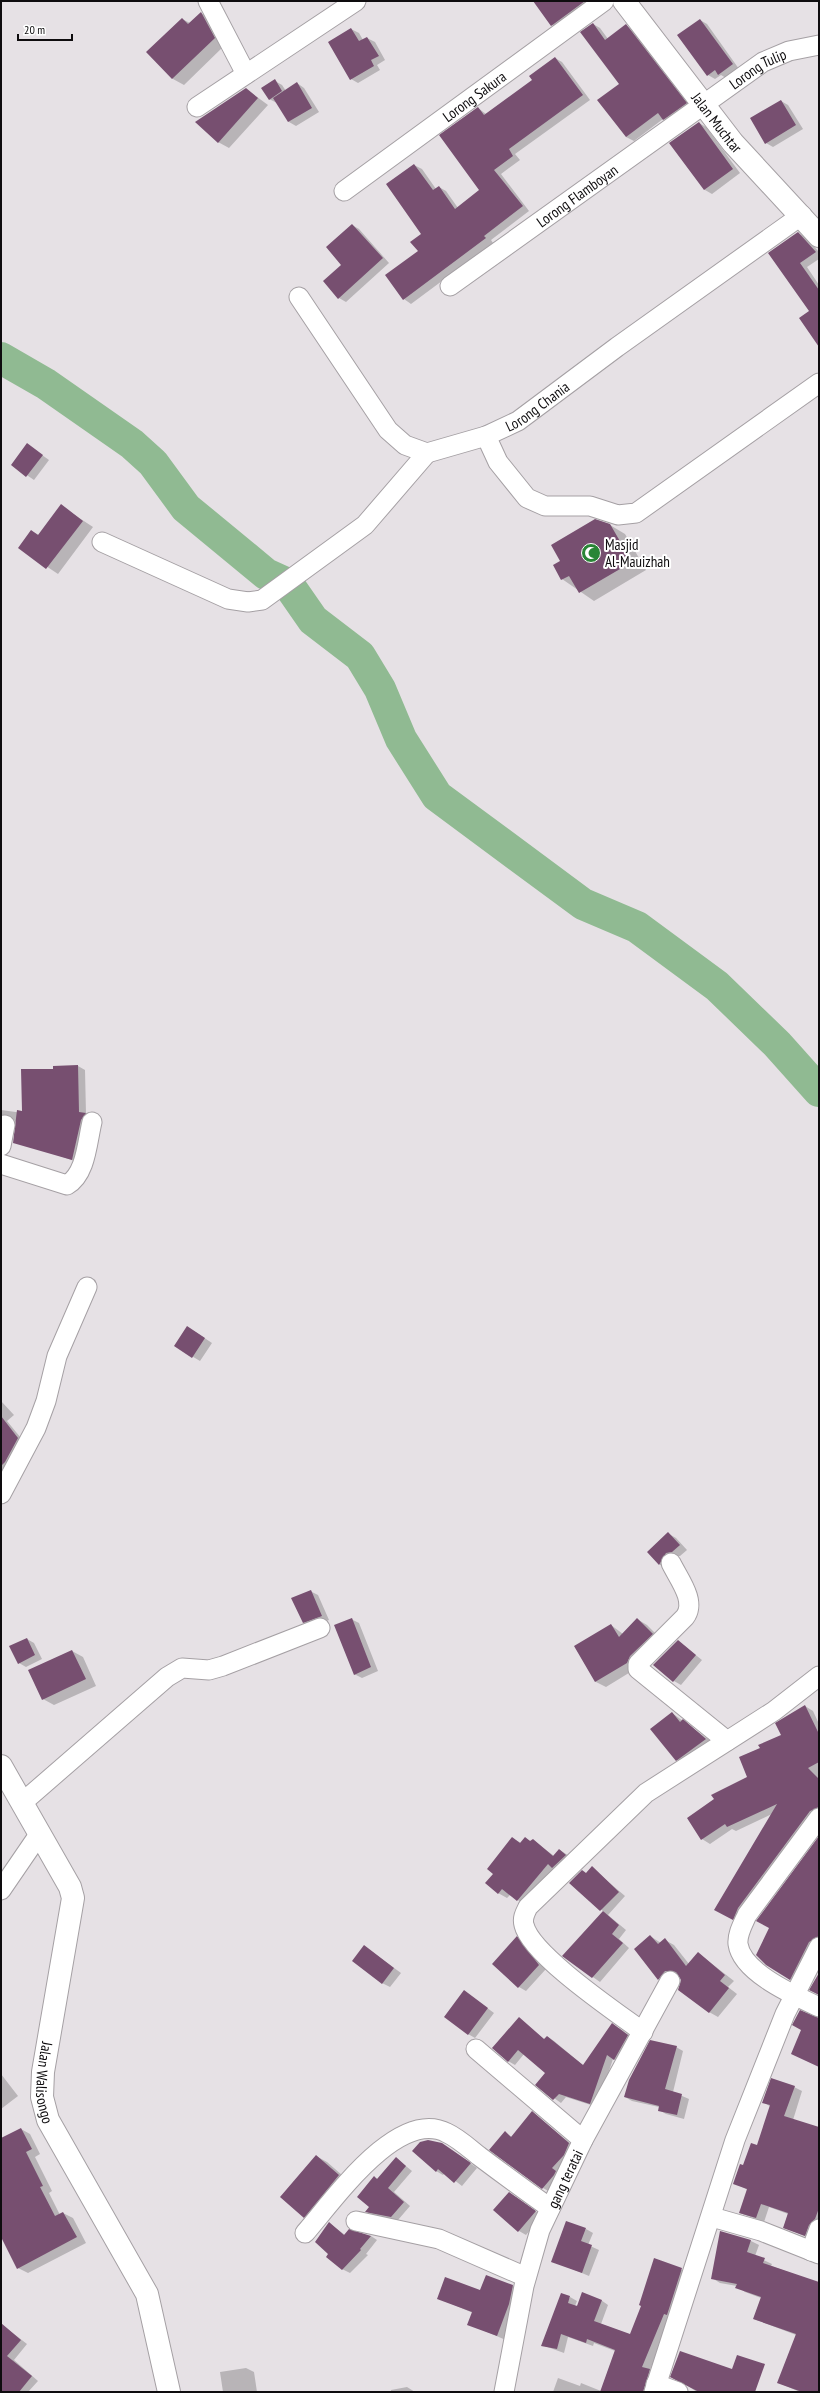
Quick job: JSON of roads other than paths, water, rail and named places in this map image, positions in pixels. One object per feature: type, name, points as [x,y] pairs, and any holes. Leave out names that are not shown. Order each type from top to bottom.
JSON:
[{"type":"street","points":[[208,1],[246,74]]},
{"type":"street","points":[[197,107],[356,1]]},
{"type":"street","name":"Lorong Sakura","points":[[344,191],[604,1]]},
{"type":"street","name":"Jalan Muchtar","points":[[624,1],[733,143],[802,215],[819,236]]},
{"type":"street","name":"Lorong Tulip","points":[[703,105],[763,62],[789,51],[819,45]]},
{"type":"street","name":"Lorong Flamboyan","points":[[450,286],[703,105]]},
{"type":"street","name":"Lorong Chania","points":[[427,453],[486,436],[518,421],[617,347],[802,215]]},
{"type":"street","points":[[102,542],[232,600],[248,602],[262,600],[277,590],[297,572],[365,524],[427,453],[405,445],[388,430],[299,297]]},
{"type":"street","points":[[486,436],[498,462],[527,498],[545,506],[590,506],[618,514],[636,513],[819,383]]},
{"type":"street","points":[[1,1164],[67,1185],[77,1177],[81,1170],[92,1122]]},
{"type":"street","points":[[1,1146],[5,1125]]},
{"type":"street","points":[[1,1494],[36,1428],[46,1401],[57,1356],[87,1287]]},
{"type":"street","points":[[671,1562],[690,1602],[690,1610],[685,1617],[638,1664],[638,1668],[727,1741]]},
{"type":"street","points":[[23,1802],[168,1677],[180,1669],[210,1670],[320,1628]]},
{"type":"street","points":[[642,2032],[558,1965],[531,1937],[524,1925],[524,1917],[528,1907],[646,1793],[774,1711],[819,1676]]},
{"type":"street","name":"Jalan Walisongo","points":[[1,1766],[40,1832],[70,1887],[73,1898],[43,2072],[42,2097],[48,2120],[147,2294],[169,2392]]},
{"type":"street","points":[[819,1818],[747,1915],[740,1930],[738,1944],[743,1957],[754,1970],[795,1996],[819,2007]]},
{"type":"street","points":[[1,1890],[40,1832]]},
{"type":"street","points":[[678,2392],[655,2388],[712,2217],[735,2140],[785,2014],[819,1947]]},
{"type":"street","name":"gang teratai","points":[[504,2392],[526,2277],[540,2230],[583,2140],[670,1981]]},
{"type":"street","points":[[476,2049],[583,2140]]},
{"type":"street","points":[[305,2233],[377,2152],[399,2137],[426,2128],[447,2133],[550,2208]]},
{"type":"street","points":[[712,2217],[761,2231],[815,2253],[819,2229]]},
{"type":"street","points":[[356,2221],[439,2239],[526,2277]]},
{"type":"waterway","points":[[1,358],[46,384],[132,444],[153,463],[186,508],[266,574],[288,584],[313,620],[360,656],[380,689],[401,739],[437,796],[583,904],[637,927],[717,986],[777,1044],[819,1091]]},
{"type":"place","name":"Masjid Al-Mauizhah","points":[[591,553]]}]
